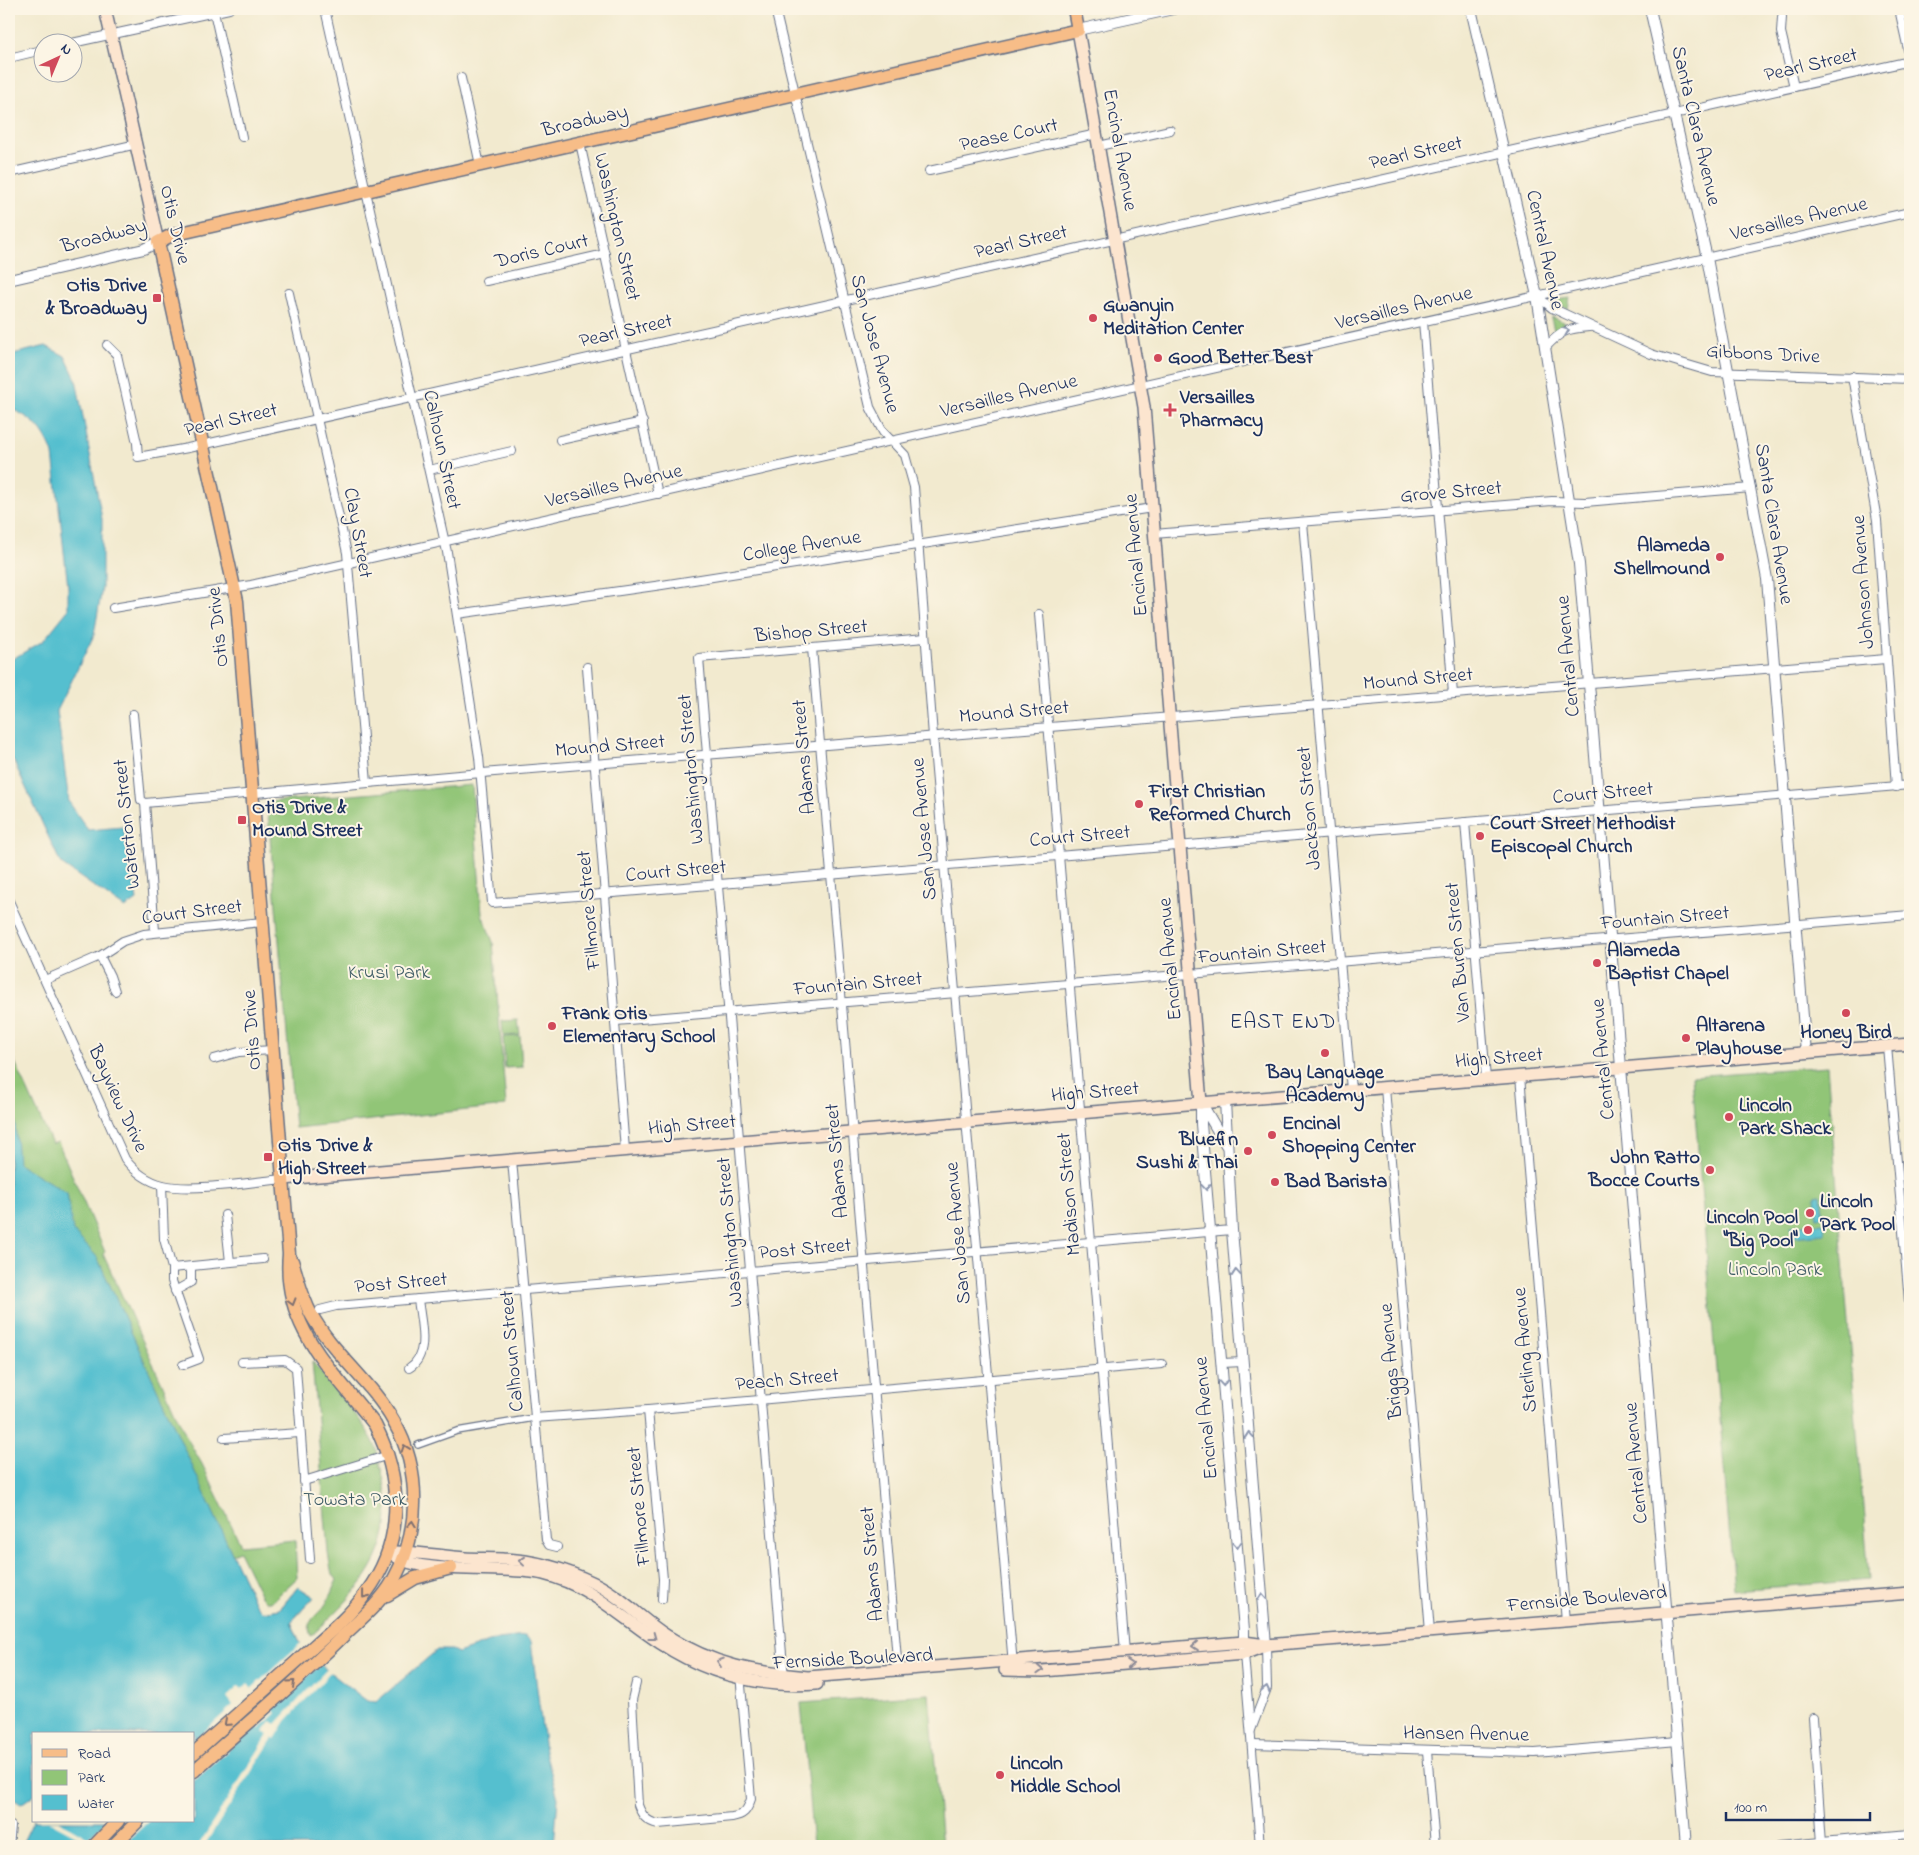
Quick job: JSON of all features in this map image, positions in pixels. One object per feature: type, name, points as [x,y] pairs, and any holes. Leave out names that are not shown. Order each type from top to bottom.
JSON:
[{"type":"main road","name":"Otis Drive","points":[[105,9],[235,588],[289,1254],[290,1296],[305,1334],[375,1426],[389,1454],[395,1479],[395,1524],[389,1552],[378,1576],[366,1594],[323,1638],[195,1752]]},
{"type":"main road","name":"Encinal Avenue","points":[[1074,9],[1140,384],[1170,716],[1201,1103]]},
{"type":"main road","name":"Broadway","points":[[158,242],[172,235],[1078,30]]},
{"type":"main road","name":"High Street","points":[[283,1179],[1910,1044]]},
{"type":"main road","name":"Otis Drive","points":[[195,1770],[332,1647],[379,1601],[392,1582],[405,1556],[412,1525],[414,1496],[412,1473],[406,1449],[395,1423],[378,1397],[334,1347],[311,1314],[289,1254]]},
{"type":"main road","name":"Fernside Boulevard","points":[[389,1552],[451,1568],[529,1571],[563,1580],[604,1600],[659,1642],[686,1658],[740,1674],[808,1685],[1125,1652],[1244,1648]]},
{"type":"main road","name":"Fernside Boulevard","points":[[405,1556],[532,1562],[565,1570],[610,1592],[667,1636],[740,1674]]},
{"type":"main road","points":[[379,1601],[415,1578],[451,1568]]},
{"type":"main road","name":"Fernside Boulevard","points":[[784,1680],[898,1671],[1013,1665],[1043,1671],[1266,1645],[1910,1592]]},
{"type":"main road","points":[[1064,1669],[1072,1663],[1098,1660],[1106,1654]]},
{"type":"main road","points":[[94,1846],[117,1822]]},
{"type":"main road","points":[[113,1846],[137,1822]]},
{"type":"street","points":[[82,41],[228,9]]},
{"type":"street","name":"Calhoun Street","points":[[325,9],[444,542],[457,614],[480,774],[492,903]]},
{"type":"street","name":"San Jose Avenue","points":[[775,9],[870,407],[876,422],[905,454],[911,470],[1013,1665]]},
{"type":"street","name":"Broadway","points":[[1078,30],[1173,9]]},
{"type":"street","name":"Central Avenue","points":[[1471,9],[1537,296],[1579,564],[1686,1846]]},
{"type":"street","name":"Santa Clara Avenue","points":[[1650,9],[1707,258],[1767,579],[1806,1053]]},
{"type":"street","points":[[1899,9],[1910,60]]},
{"type":"street","points":[[214,12],[242,138]]},
{"type":"street","points":[[1782,17],[1781,32],[1794,87]]},
{"type":"street","points":[[9,58],[32,52]]},
{"type":"street","name":"Pearl Street","points":[[107,345],[117,355],[138,457],[317,419],[1910,60]]},
{"type":"street","points":[[461,78],[480,165]]},
{"type":"street","name":"Pease Court","points":[[929,171],[1098,140],[1170,130]]},
{"type":"street","name":"Washington Street","points":[[580,143],[658,494]]},
{"type":"street","points":[[9,173],[136,144]]},
{"type":"street","name":"Versailles Avenue","points":[[113,608],[235,588],[349,563],[1910,212]]},
{"type":"street","name":"Broadway","points":[[9,280],[144,249],[158,242]]},
{"type":"street","name":"Doris Court","points":[[486,281],[605,254]]},
{"type":"street","name":"Clay Street","points":[[289,294],[349,563],[367,783]]},
{"type":"street","name":"Gibbons Drive","points":[[1537,296],[1552,308],[1651,354],[1712,372],[1728,371],[1910,379]]},
{"type":"street","points":[[1423,321],[1453,694]]},
{"type":"street","points":[[1546,348],[1559,333],[1592,326]]},
{"type":"street","name":"Johnson Avenue","points":[[1852,376],[1877,520],[1896,787]]},
{"type":"street","points":[[560,440],[643,422]]},
{"type":"street","points":[[429,470],[512,451]]},
{"type":"street","name":"Grove Street","points":[[1154,534],[1552,501],[1585,502],[1751,488]]},
{"type":"street","name":"College Avenue","points":[[457,614],[1152,508]]},
{"type":"street","name":"Jackson Street","points":[[1303,522],[1351,1090]]},
{"type":"street","name":"Madison Street","points":[[1039,614],[1068,985],[1125,1652]]},
{"type":"street","name":"Bishop Street","points":[[699,658],[925,638]]},
{"type":"street","name":"Adams Street","points":[[812,648],[898,1671]]},
{"type":"street","name":"Washington Street","points":[[699,658],[784,1680]]},
{"type":"street","name":"Mound Street","points":[[145,804],[253,792],[1886,658]]},
{"type":"street","name":"Fillmore Street","points":[[587,667],[593,765],[616,1022],[625,1150]]},
{"type":"street","name":"Waterton Street","points":[[133,714],[141,800],[145,804],[155,931]]},
{"type":"street","name":"Court Street","points":[[492,903],[1910,785]]},
{"type":"street","name":"Van Buren Street","points":[[1465,822],[1486,1079]]},
{"type":"street","name":"Bayview Drive","points":[[9,901],[125,1159],[136,1172],[162,1185],[187,1187],[283,1179]]},
{"type":"street","name":"Fountain Street","points":[[616,1022],[1910,915]]},
{"type":"street","name":"Court Street","points":[[45,980],[100,956],[133,936],[155,931],[263,922]]},
{"type":"street","points":[[100,956],[115,991]]},
{"type":"street","points":[[1887,1046],[1910,1313]]},
{"type":"street","points":[[214,1059],[238,1052],[273,1050]]},
{"type":"street","name":"Sterling Avenue","points":[[1520,1076],[1566,1621]]},
{"type":"street","name":"Briggs Avenue","points":[[1384,1088],[1430,1632]]},
{"type":"street","name":"Encinal Avenue","points":[[1225,1101],[1232,1230],[1266,1645],[1267,1688],[1251,1730]]},
{"type":"street","name":"Encinal Avenue","points":[[1201,1103],[1226,1146]]},
{"type":"street","name":"Encinal Avenue","points":[[1201,1103],[1244,1648],[1247,1709],[1251,1730],[1260,1846]]},
{"type":"street","name":"Calhoun Street","points":[[512,1160],[546,1540],[548,1545],[557,1547]]},
{"type":"street","points":[[162,1185],[164,1239],[172,1268],[172,1281],[199,1359],[183,1365]]},
{"type":"street","points":[[225,1215],[230,1262]]},
{"type":"street","name":"Post Street","points":[[320,1310],[524,1289],[1232,1230]]},
{"type":"street","points":[[172,1268],[263,1259]]},
{"type":"street","points":[[175,1291],[192,1282],[191,1267]]},
{"type":"street","points":[[409,1368],[416,1364],[422,1349],[418,1299]]},
{"type":"street","points":[[242,1362],[286,1360],[296,1368],[310,1559]]},
{"type":"street","points":[[1222,1363],[1243,1362]]},
{"type":"street","name":"Peach Street","points":[[418,1444],[457,1431],[534,1418],[988,1381],[1162,1364]]},
{"type":"street","name":"Fillmore Street","points":[[648,1410],[663,1579],[662,1599]]},
{"type":"street","points":[[224,1438],[300,1433]]},
{"type":"street","points":[[304,1480],[389,1454]]},
{"type":"street","points":[[636,1683],[632,1700],[638,1805],[642,1816],[650,1822],[658,1824],[732,1817],[741,1815],[748,1809],[751,1799],[740,1674]]},
{"type":"street","points":[[1813,1718],[1822,1842]]},
{"type":"street","name":"Hansen Avenue","points":[[1252,1744],[1535,1753],[1678,1741]]},
{"type":"street","points":[[1427,1751],[1435,1846]]},
{"type":"street","points":[[9,1846],[12,1826]]},
{"type":"street","points":[[1778,1846],[1910,1834]]},
{"type":"green space","points":[[1570,298],[1568,309],[1556,303],[1557,300]]},
{"type":"green space","points":[[1553,317],[1568,324],[1554,330],[1551,318]]},
{"type":"green space","name":"Krusi Park","points":[[472,785],[482,914],[493,942],[506,1106],[295,1128],[267,802]]},
{"type":"green space","points":[[518,1020],[520,1035],[503,1036],[502,1021]]},
{"type":"green space","points":[[520,1036],[522,1067],[505,1068],[503,1037]]},
{"type":"green space","points":[[9,1049],[52,1144],[58,1142],[105,1252],[103,1254],[187,1438],[202,1464],[241,1545],[295,1540],[297,1578],[271,1602],[267,1602],[261,1596],[239,1551],[232,1554],[255,1604],[263,1612],[280,1609],[298,1587],[314,1597],[291,1622],[300,1643],[323,1667],[9,1446]]},
{"type":"green space","name":"Lincoln Park","points":[[1827,1066],[1869,1580],[1734,1590],[1692,1076]]},
{"type":"green space","name":"Towata Park","points":[[312,1361],[369,1433],[378,1454],[386,1494],[387,1519],[383,1541],[375,1562],[363,1581],[311,1636],[309,1630],[311,1621],[327,1602],[337,1580],[331,1571],[328,1552]]},
{"type":"green space","points":[[929,1694],[942,1846],[813,1846],[801,1703]]},
{"type":"water","points":[[46,346],[65,356],[76,379],[102,519],[102,588],[94,635],[57,711],[69,802],[88,830],[123,827],[137,900],[125,908],[61,864],[9,751],[9,661],[43,641],[68,610],[68,587],[53,454],[46,438],[37,426],[31,420],[9,408],[9,355]]},
{"type":"water","points":[[9,1107],[15,1121],[18,1163],[67,1193],[73,1231],[97,1257],[255,1604],[263,1612],[280,1609],[298,1587],[314,1597],[291,1622],[300,1643],[323,1667],[367,1701],[376,1702],[437,1650],[452,1650],[458,1653],[498,1639],[525,1636],[531,1641],[545,1751],[558,1798],[554,1846],[21,1846],[33,1822],[195,1822],[195,1732],[32,1732],[32,1796],[21,1804],[9,1796]]},
{"type":"water","points":[[1821,1195],[1823,1216],[1817,1217],[1815,1196]]},
{"type":"water","name":"Lincoln Pool \"Big Pool\"","points":[[1824,1223],[1825,1234],[1792,1237],[1791,1226]]},
{"type":"pier","points":[[302,1642],[322,1663],[272,1709],[276,1713],[259,1729],[255,1726],[195,1780],[195,1740],[233,1705],[227,1697],[239,1686],[242,1689],[248,1683],[252,1688]]},
{"type":"pier","points":[[328,1668],[332,1671],[286,1721],[275,1739],[273,1738],[204,1846],[198,1846],[268,1735],[263,1732],[271,1721],[276,1724]]},
{"type":"pier","points":[[50,1822],[61,1822],[88,1838],[105,1822],[148,1822],[122,1846],[82,1846],[85,1842]]},
{"type":"place","name":"Otis Drive & Broadway","points":[[157,298]]},
{"type":"place","name":"Gwanyin Meditation Center","points":[[1093,318]]},
{"type":"place","name":"Good Better Best","points":[[1158,358]]},
{"type":"place","name":"Versailles Pharmacy","points":[[1170,410]]},
{"type":"place","name":"Alameda Shellmound","points":[[1720,557]]},
{"type":"place","name":"First Christian Reformed Church","points":[[1139,804]]},
{"type":"place","name":"Otis Drive & Mound Street","points":[[242,820]]},
{"type":"place","name":"Court Street Methodist Episcopal Church","points":[[1480,836]]},
{"type":"place","name":"Alameda Baptist Chapel","points":[[1597,963]]},
{"type":"place","name":"Honey Bird","points":[[1846,1013]]},
{"type":"place","name":"Frank Otis Elementary School","points":[[552,1026]]},
{"type":"place","name":"Altarena Playhouse","points":[[1686,1038]]},
{"type":"place","name":"Bay Language Academy","points":[[1325,1053]]},
{"type":"place","name":"Lincoln Park Shack","points":[[1729,1117]]},
{"type":"place","name":"Encinal Shopping Center","points":[[1272,1135]]},
{"type":"place","name":"Bluefin Sushi & Thai","points":[[1248,1151]]},
{"type":"place","name":"Otis Drive & High Street","points":[[268,1157]]},
{"type":"place","name":"John Ratto Bocce Courts","points":[[1710,1170]]},
{"type":"place","name":"Bad Barista","points":[[1275,1182]]},
{"type":"place","name":"Lincoln Park Pool","points":[[1810,1213]]},
{"type":"place","name":"Lincoln Pool \"Big Pool\"","points":[[1808,1230]]},
{"type":"place","name":"Lincoln Middle School","points":[[1000,1775]]},
{"type":"district","name":"EAST END","points":[[1283,1023]]}]
